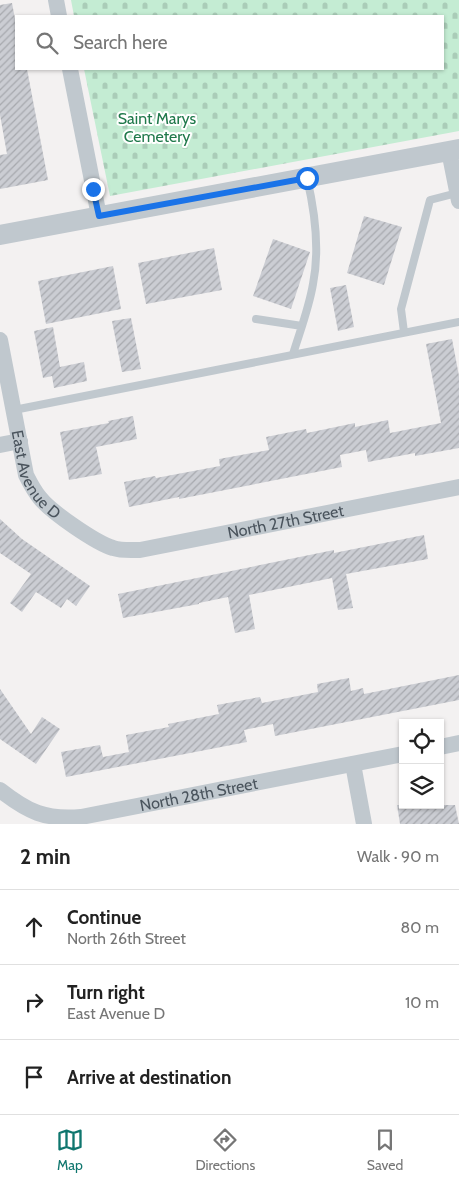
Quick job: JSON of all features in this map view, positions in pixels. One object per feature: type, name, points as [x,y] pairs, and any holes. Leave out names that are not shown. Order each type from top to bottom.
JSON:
[{"type":"street","points":[[56,0],[59,15]]},
{"type":"street","points":[[70,70],[99,216]]},
{"type":"street","points":[[0,235],[454,150],[458,197]]},
{"type":"street","name":"East Avenue D","points":[[0,340],[26,475],[32,489],[41,500],[84,533],[111,548]]},
{"type":"street","points":[[0,445],[20,441]]},
{"type":"street","name":"North 27th Street","points":[[111,548],[140,550],[459,487]]},
{"type":"street","points":[[444,745],[459,743]]},
{"type":"street","name":"North 28th Street","points":[[0,790],[19,805],[50,818],[81,817],[399,755]]},
{"type":"street","points":[[353,764],[364,824]]},
{"type":"lane","points":[[293,354],[313,285],[317,256],[314,207],[307,178]]},
{"type":"lane","points":[[404,332],[401,309],[430,200],[458,197]]},
{"type":"lane","points":[[256,319],[302,326]]},
{"type":"lane","points":[[14,410],[459,322]]},
{"type":"green space","name":"Saint Marys Cemetery","points":[[71,0],[459,0],[459,131],[110,196],[84,70],[444,70],[444,15],[74,15]]},
{"type":"building","points":[[12,3],[15,19],[15,70],[27,70],[48,180],[0,189],[0,155],[7,154],[0,115],[0,5]]},
{"type":"building","points":[[364,216],[402,227],[384,285],[347,273]]},
{"type":"building","points":[[273,239],[310,252],[291,309],[253,296]]},
{"type":"building","points":[[214,248],[222,290],[146,304],[138,263]]},
{"type":"building","points":[[113,266],[121,309],[46,324],[38,281]]},
{"type":"building","points":[[346,285],[354,327],[338,331],[330,288]]},
{"type":"building","points":[[131,318],[141,369],[122,372],[112,321]]},
{"type":"building","points":[[53,327],[60,367],[84,362],[87,381],[54,388],[52,376],[43,378],[34,331]]},
{"type":"building","points":[[452,339],[459,376],[459,448],[415,456],[415,453],[368,462],[366,450],[340,455],[342,467],[129,507],[124,482],[220,466],[219,459],[269,450],[266,437],[306,429],[307,433],[355,423],[355,427],[388,420],[390,433],[441,423],[426,344]]},
{"type":"building","points":[[133,416],[137,439],[96,447],[102,474],[69,480],[60,432],[109,423],[108,421]]},
{"type":"building","points":[[0,519],[22,539],[90,586],[76,606],[67,599],[61,608],[36,592],[22,612],[10,603],[31,574],[0,553]]},
{"type":"building","points":[[424,535],[428,559],[346,574],[353,608],[338,610],[332,578],[249,595],[255,629],[235,633],[228,597],[123,618],[118,594],[334,550],[334,553]]},
{"type":"building","points":[[459,675],[459,700],[275,736],[273,724],[244,730],[247,742],[66,777],[61,752],[100,745],[103,757],[129,752],[126,735],[169,727],[168,724],[219,714],[217,705],[260,697],[262,703],[318,692],[317,684],[349,678],[351,691],[363,688],[364,694]]},
{"type":"building","points":[[0,689],[31,734],[42,717],[60,729],[36,764],[0,739]]},
{"type":"building","points":[[397,805],[399,805],[399,809],[444,809],[444,805],[455,805],[459,824],[400,824]]},
{"type":"route","points":[[93,189],[99,216],[307,178]]}]
